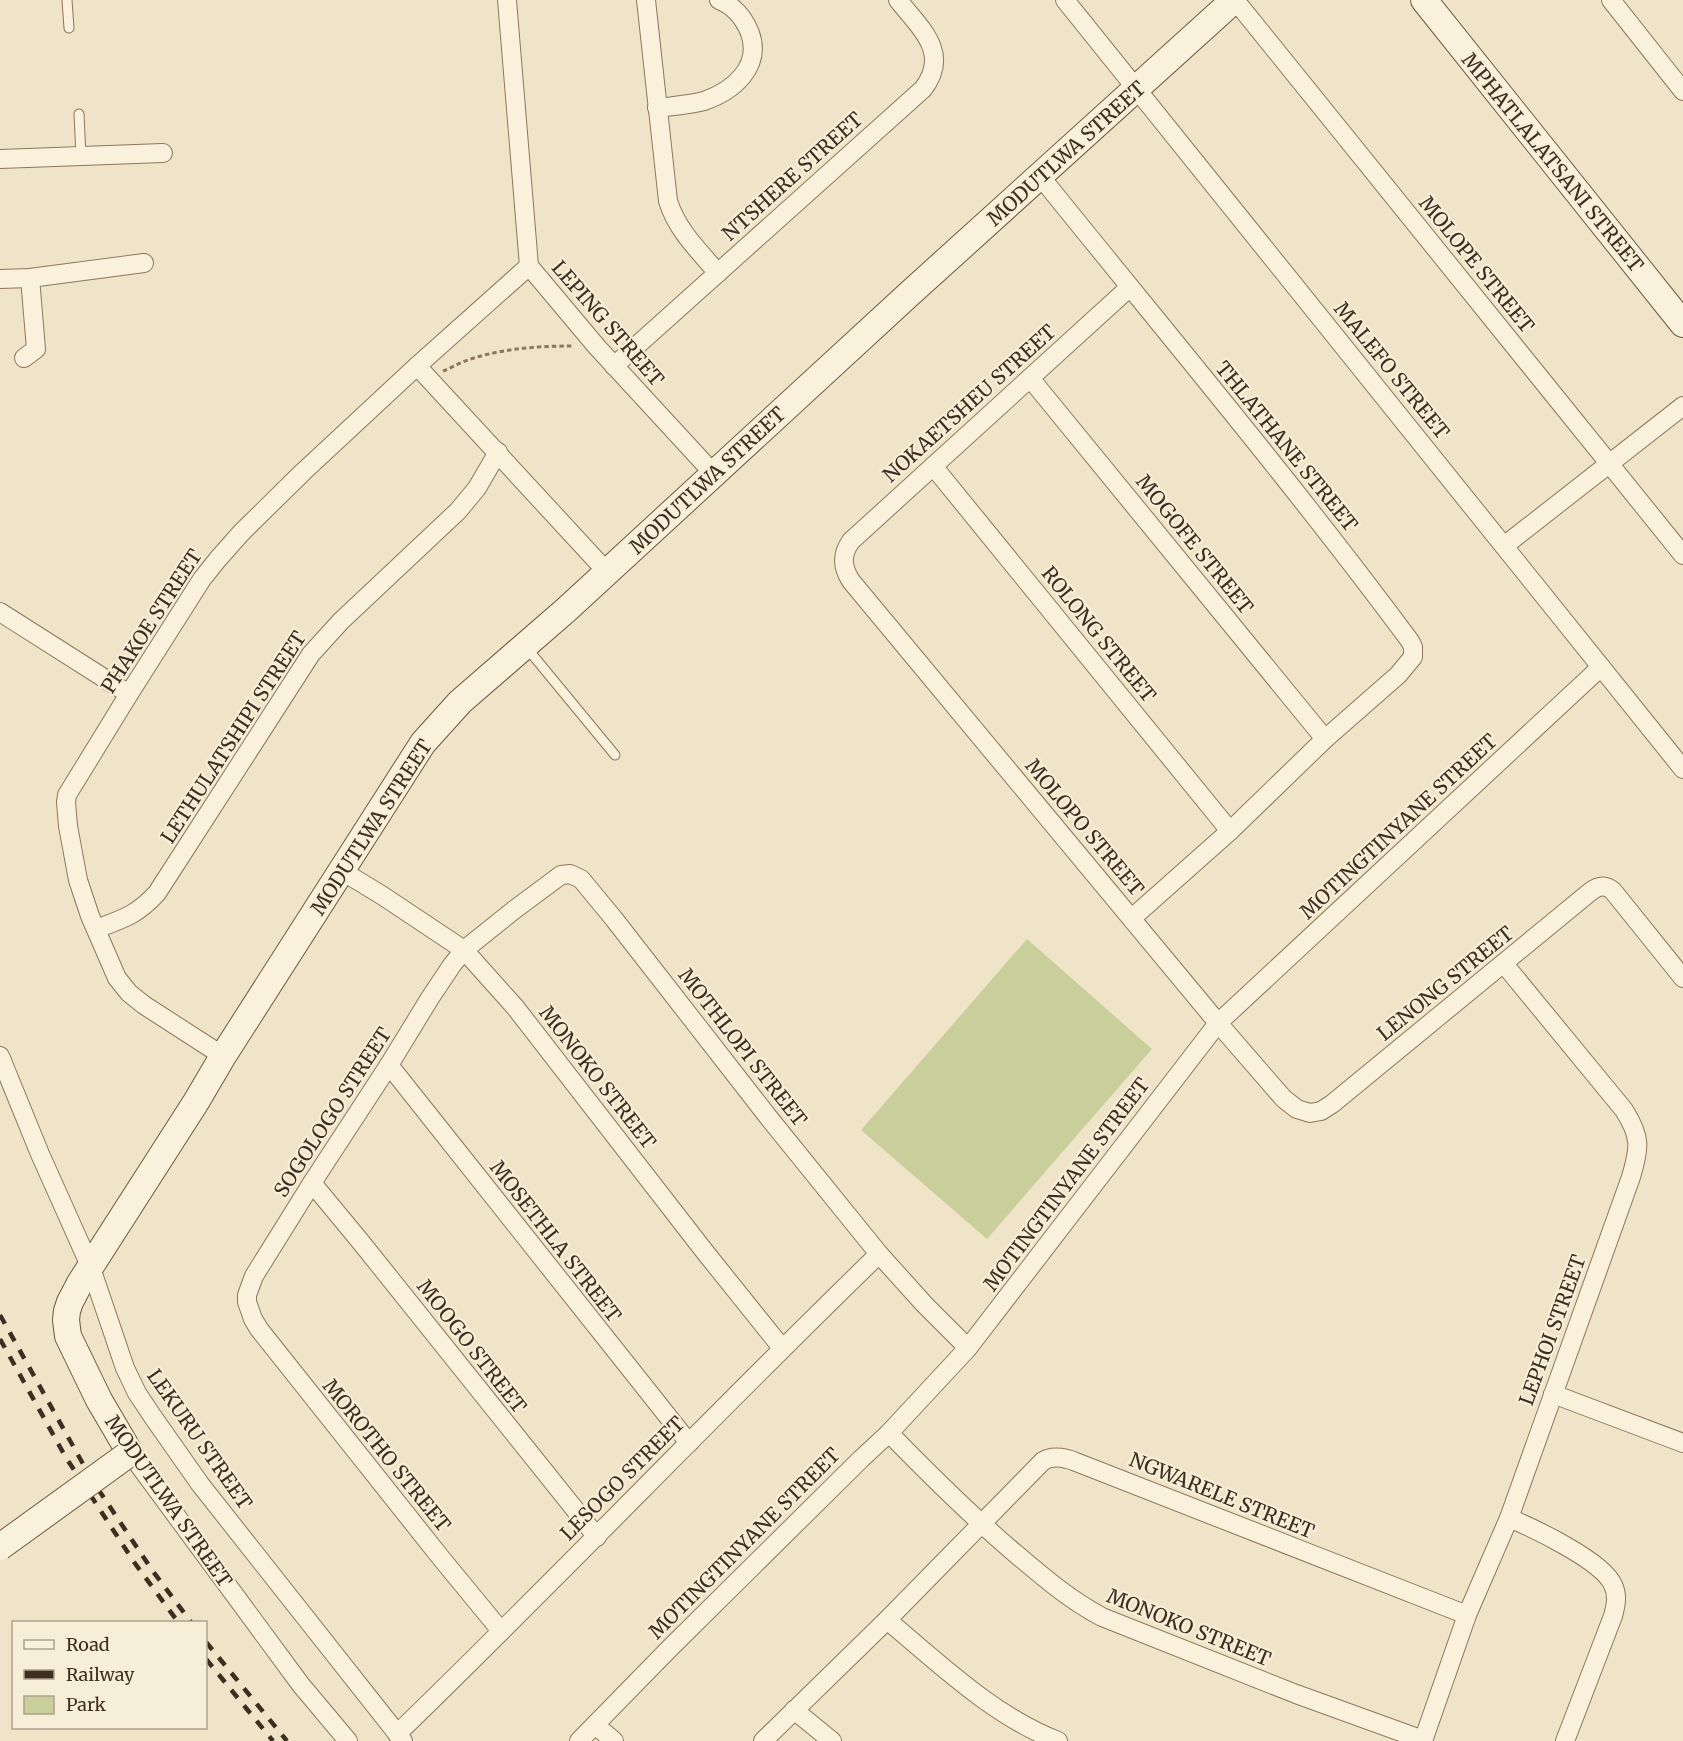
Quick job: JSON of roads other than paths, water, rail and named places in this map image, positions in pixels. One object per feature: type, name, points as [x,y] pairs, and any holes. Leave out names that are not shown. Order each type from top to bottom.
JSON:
[{"type":"street","name":"LEPING STREET","points":[[507,0],[529,266],[597,347],[714,474]]},
{"type":"street","points":[[657,108],[711,98],[730,88],[744,74],[753,54],[750,34],[734,8],[719,0]]},
{"type":"street","name":"NTSHERE STREET","points":[[614,366],[923,89],[932,75],[935,62],[932,47],[924,32],[898,0]]},
{"type":"street","name":"MALEFO STREET","points":[[1065,0],[1683,770]]},
{"type":"street","name":"MODUTLWA STREET","points":[[348,1741],[301,1685],[130,1453],[71,1345],[66,1329],[70,1302],[223,1056],[423,743],[460,702],[608,572],[1235,0]]},
{"type":"street","name":"MOLOPE STREET","points":[[1235,0],[1683,555]]},
{"type":"street","points":[[1611,0],[1683,91]]},
{"type":"street","points":[[650,1],[657,108],[670,209],[686,237],[718,273]]},
{"type":"street","name":"MPHATLALATSANI STREET","points":[[1432,3],[1683,324]]},
{"type":"street","points":[[0,159],[163,153]]},
{"type":"street","name":"THLATHANE STREET","points":[[1040,176],[1257,443],[1367,583],[1412,645],[1413,657],[1403,670],[1325,739],[1230,831],[1132,918]]},
{"type":"street","points":[[0,279],[30,278],[144,263]]},
{"type":"street","name":"PHAKOE STREET","points":[[223,1056],[152,1011],[129,993],[113,972],[78,880],[66,802],[73,784],[129,694],[202,579],[223,552],[303,472],[422,371],[529,266]]},
{"type":"street","points":[[24,358],[36,349],[30,278]]},
{"type":"street","name":"NOKAETSHEU STREET","points":[[843,555],[851,541],[1130,287]]},
{"type":"street","points":[[422,371],[608,572]]},
{"type":"street","name":"MOGOFE STREET","points":[[1030,378],[1325,739]]},
{"type":"street","points":[[1504,546],[1683,406]]},
{"type":"street","name":"LETHULATSHIPI STREET","points":[[96,930],[128,918],[145,906],[157,893],[311,654],[341,621],[458,511],[477,488],[498,452]]},
{"type":"street","name":"ROLONG STREET","points":[[933,466],[1230,831]]},
{"type":"street","name":"MOLOPO STREET","points":[[843,555],[845,568],[852,581],[1218,1023],[1284,1099],[1297,1110],[1310,1113]]},
{"type":"street","points":[[0,612],[129,694]]},
{"type":"street","name":"MOTINGTINYANE STREET","points":[[579,1741],[670,1648],[889,1433],[968,1348],[1218,1023],[1601,667]]},
{"type":"street","name":"MONOKO STREET","points":[[342,871],[464,950],[514,1007],[782,1348]]},
{"type":"street","name":"MOTHLOPI STREET","points":[[464,950],[561,875],[570,874],[581,879],[879,1254],[968,1348]]},
{"type":"street","name":"LENONG STREET","points":[[1310,1113],[1321,1111],[1332,1104],[1590,892],[1601,886],[1613,891],[1683,978]]},
{"type":"street","name":"SOGOLOGO STREET","points":[[247,1302],[247,1295],[254,1276],[430,998],[464,950]]},
{"type":"street","name":"LEPHOI STREET","points":[[1423,1741],[1467,1615],[1509,1518],[1638,1153],[1635,1128],[1624,1110],[1504,964]]},
{"type":"street","name":"LEKURU STREET","points":[[0,1056],[40,1154],[91,1268],[125,1368],[137,1393],[200,1484],[400,1737]]},
{"type":"street","name":"MOSETHLA STREET","points":[[389,1065],[688,1443]]},
{"type":"street","name":"MOOGO STREET","points":[[312,1183],[597,1537]]},
{"type":"street","name":"LESOGO STREET","points":[[400,1737],[501,1631],[597,1537],[782,1348],[879,1254]]},
{"type":"street","name":"MOROTHO STREET","points":[[247,1302],[253,1319],[265,1336],[501,1631]]},
{"type":"street","points":[[1553,1394],[1681,1435]]},
{"type":"street","name":"MONOKO STREET","points":[[889,1433],[980,1524],[1042,1577],[1102,1617],[1296,1694],[1423,1741]]},
{"type":"street","points":[[0,1547],[130,1453]]},
{"type":"street","name":"NGWARELE STREET","points":[[980,1524],[1043,1461],[1054,1458],[1065,1459],[1467,1615]]},
{"type":"street","points":[[1509,1518],[1546,1534],[1587,1560],[1611,1581],[1616,1595],[1613,1616],[1565,1741]]},
{"type":"street","points":[[763,1741],[887,1620],[980,1524]]},
{"type":"street","points":[[887,1620],[972,1690],[1028,1728],[1058,1741]]},
{"type":"street","points":[[794,1710],[832,1741]]},
{"type":"street","points":[[595,1725],[614,1741]]},
{"type":"lane","points":[[67,0],[69,28]]},
{"type":"lane","points":[[79,114],[81,156]]},
{"type":"lane","points":[[524,645],[615,755]]},
{"type":"railway","points":[[0,1315],[92,1480],[152,1570],[190,1621]]},
{"type":"railway","points":[[0,1339],[65,1456],[134,1562],[177,1621]]},
{"type":"railway","points":[[207,1643],[287,1741]]},
{"type":"railway","points":[[207,1660],[273,1741]]}]
